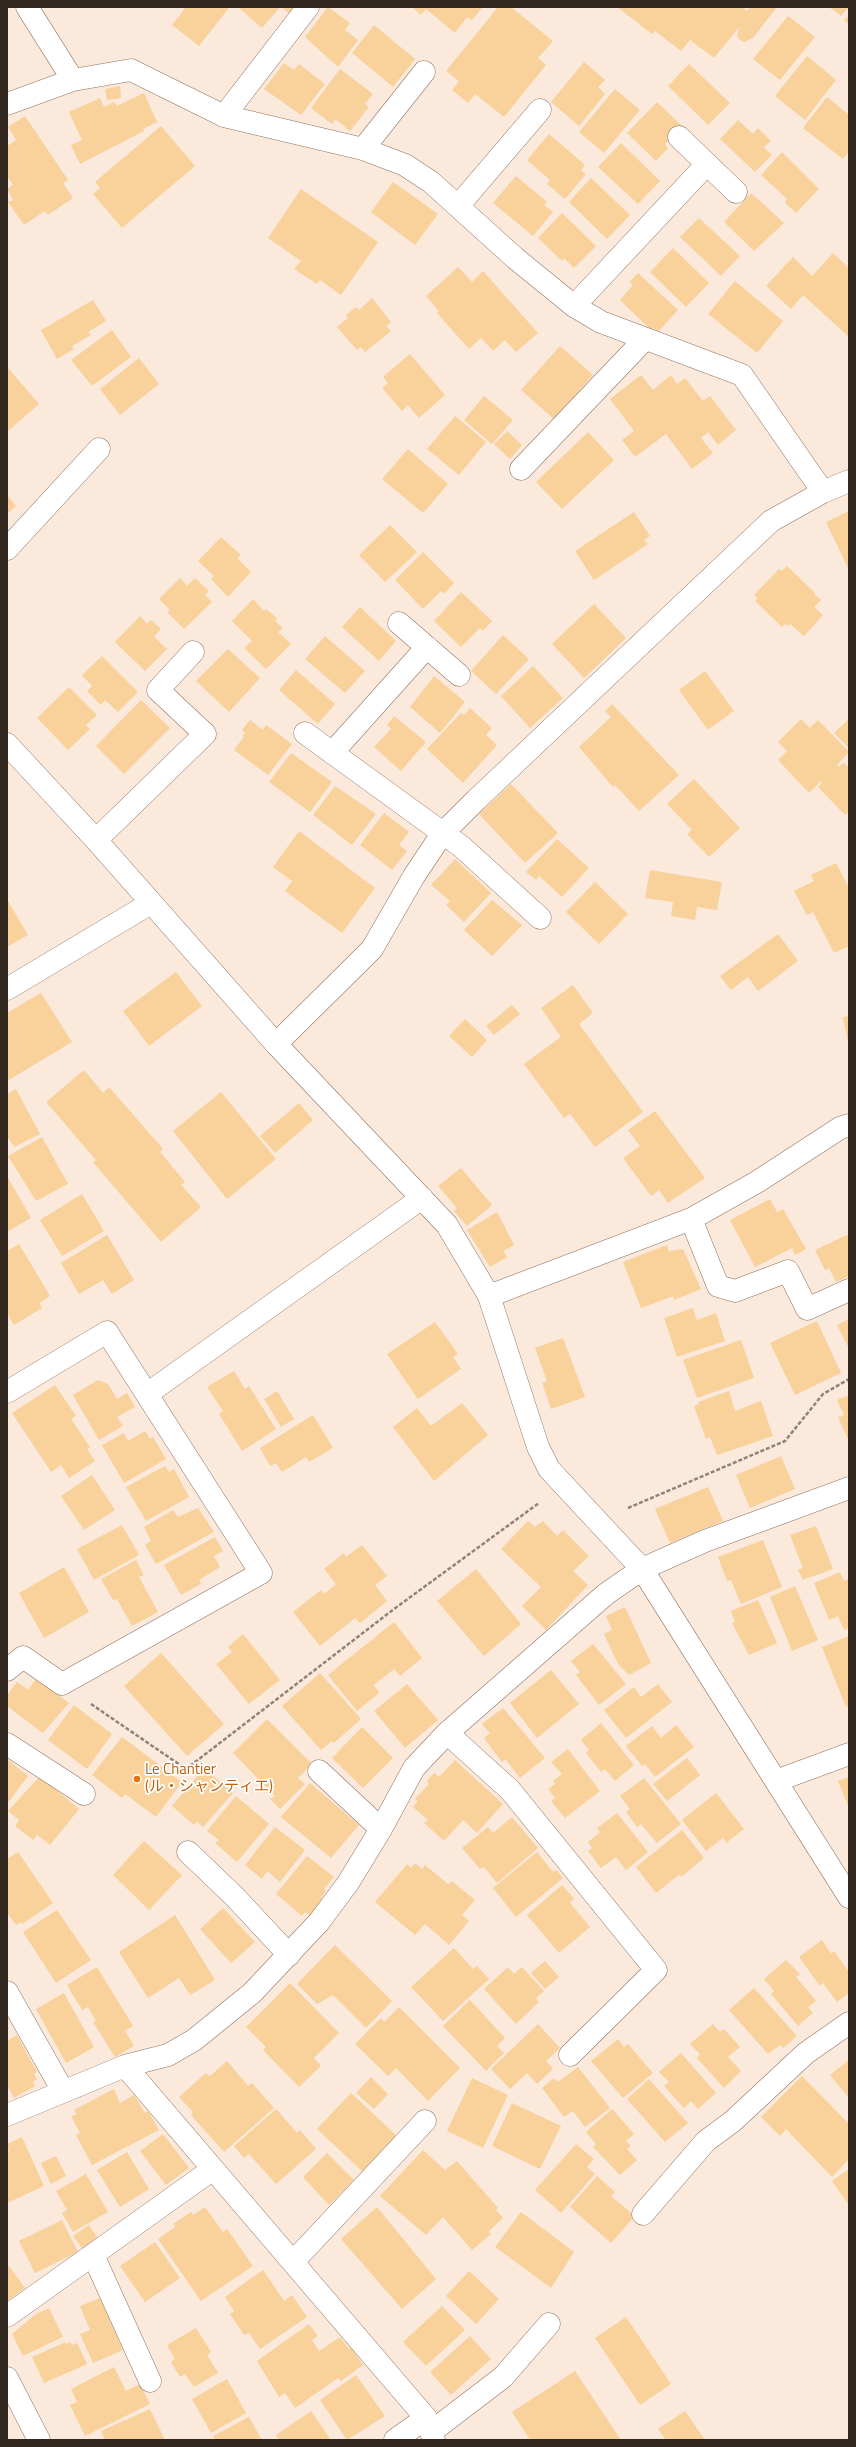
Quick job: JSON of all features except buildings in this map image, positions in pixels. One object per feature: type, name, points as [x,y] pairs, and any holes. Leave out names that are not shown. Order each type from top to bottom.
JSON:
[{"type":"street","points":[[27,7],[73,80]]},
{"type":"street","points":[[224,116],[308,7]]},
{"type":"street","points":[[7,104],[73,80],[131,70],[224,116],[363,149],[404,165],[432,182],[515,258],[574,306],[601,322],[742,375],[823,492]]},
{"type":"street","points":[[363,149],[424,72]]},
{"type":"street","points":[[458,206],[540,110]]},
{"type":"street","points":[[679,137],[736,192]]},
{"type":"street","points":[[574,306],[707,164]]},
{"type":"street","points":[[521,469],[645,339]]},
{"type":"street","points":[[7,549],[99,449]]},
{"type":"street","points":[[276,1044],[372,948],[414,876],[442,834],[476,800],[771,521],[823,492],[849,481]]},
{"type":"street","points":[[399,623],[459,675]]},
{"type":"street","points":[[332,753],[426,647]]},
{"type":"street","points":[[96,840],[205,734],[158,690],[193,652]]},
{"type":"street","points":[[305,733],[442,834],[462,847],[540,918]]},
{"type":"street","points":[[7,744],[96,840],[276,1044],[447,1225],[489,1296],[538,1447],[549,1469],[562,1486],[642,1569],[849,1897]]},
{"type":"street","points":[[7,989],[151,903]]},
{"type":"street","points":[[489,1296],[690,1219],[757,1182],[840,1128],[849,1125]]},
{"type":"street","points":[[147,1394],[422,1198]]},
{"type":"street","points":[[690,1219],[718,1286],[735,1290],[788,1271],[807,1309],[849,1290]]},
{"type":"street","points":[[7,1392],[107,1332],[261,1573],[62,1684],[23,1657],[7,1670]]},
{"type":"street","points":[[7,2115],[126,2066],[168,2055],[194,2040],[252,1993],[319,1922],[348,1883],[381,1829],[414,1768],[447,1733],[606,1594],[642,1569],[705,1540],[849,1488]]},
{"type":"street","points":[[447,1733],[510,1790],[656,1970],[570,2055]]},
{"type":"street","points":[[7,1744],[84,1794]]},
{"type":"street","points":[[776,1780],[849,1754]]},
{"type":"street","points":[[319,1771],[381,1829]]},
{"type":"street","points":[[188,1852],[235,1897],[289,1955]]},
{"type":"street","points":[[7,1992],[63,2091]]},
{"type":"street","points":[[643,2214],[706,2141],[733,2121],[806,2053],[849,2023]]},
{"type":"street","points":[[126,2066],[293,2262],[430,2430]]},
{"type":"street","points":[[293,2262],[425,2121]]},
{"type":"street","points":[[7,2316],[213,2169]]},
{"type":"street","points":[[93,2255],[150,2381]]},
{"type":"street","points":[[395,2440],[430,2430],[503,2377],[549,2324]]},
{"type":"street","points":[[7,2378],[39,2440]]},
{"type":"path","points":[[596,1521],[785,1441],[823,1394],[849,1379]]},
{"type":"path","points":[[62,1684],[186,1769],[394,1609],[562,1486]]},
{"type":"place","name":"Le Chantier (ル・シャンティエ)","points":[[137,1779]]}]
